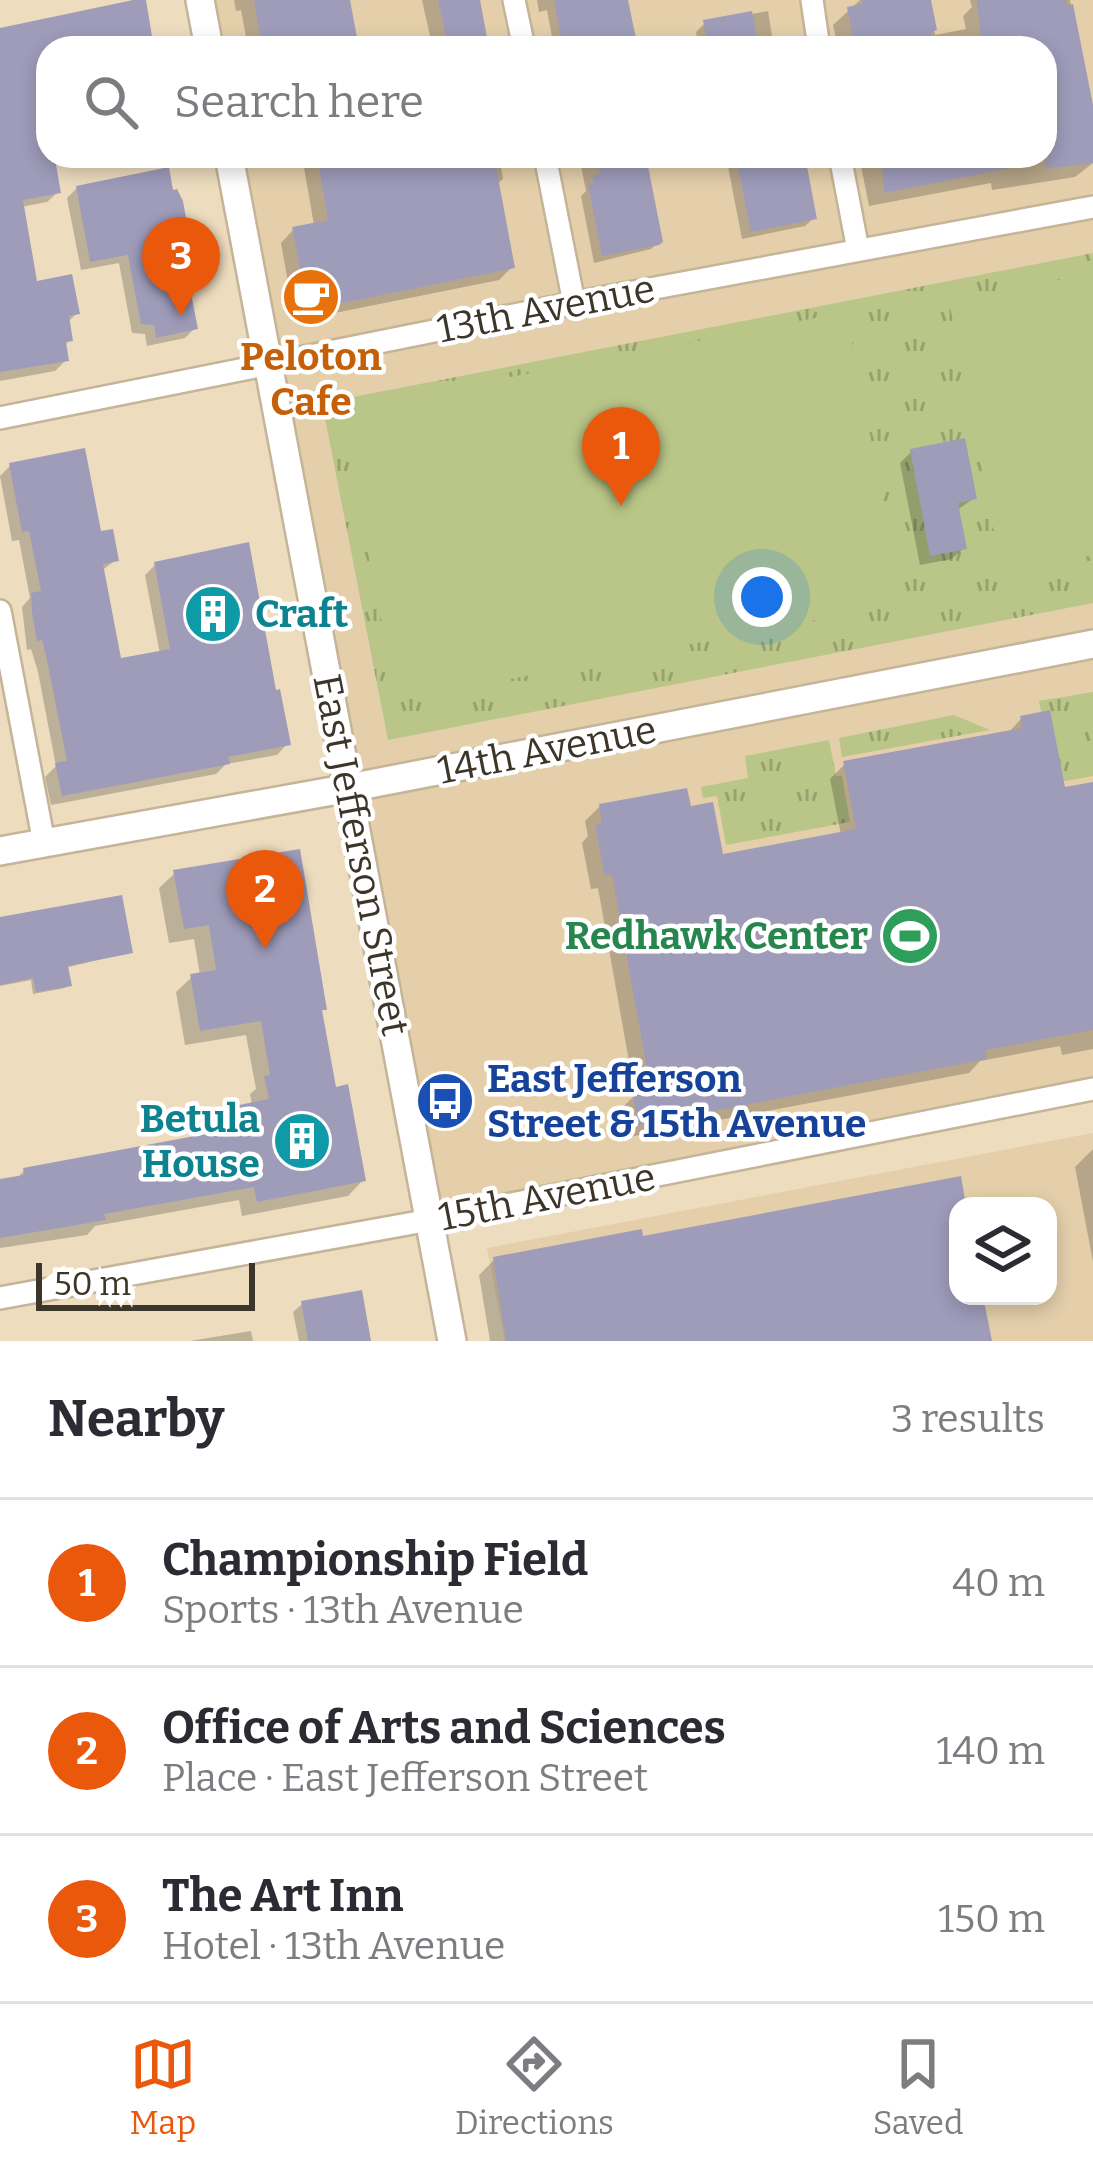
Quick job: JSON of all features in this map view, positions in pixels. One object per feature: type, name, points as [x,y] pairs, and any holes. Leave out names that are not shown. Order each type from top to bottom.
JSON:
[{"type":"street","points":[[200,0],[207,36]]},
{"type":"street","points":[[514,0],[522,36]]},
{"type":"street","points":[[812,0],[817,36]]},
{"type":"street","name":"East Jefferson Street","points":[[231,168],[452,1341]]},
{"type":"street","points":[[547,168],[574,303]]},
{"type":"street","points":[[842,168],[858,250]]},
{"type":"street","name":"13th Avenue","points":[[0,418],[574,303],[1093,207]]},
{"type":"street","points":[[0,610],[44,843]]},
{"type":"street","name":"14th Avenue","points":[[0,851],[1093,644]]},
{"type":"street","name":"15th Avenue","points":[[0,1298],[430,1220],[1093,1089]]},
{"type":"shaded area","points":[[200,0],[1093,0],[1093,1089],[430,1220],[231,168],[1057,168],[1057,36],[207,36]]},
{"type":"shaded area","points":[[1093,1133],[1093,1341],[505,1341],[487,1248]]},
{"type":"green space","points":[[1093,253],[1093,603],[388,740],[322,403]]},
{"type":"green space","points":[[1093,273],[1093,555],[1002,573],[949,301]]},
{"type":"green space","points":[[846,312],[903,603],[397,701],[340,410]]},
{"type":"green space","points":[[1093,692],[1093,776],[1055,783],[1039,701]]},
{"type":"green space","points":[[954,715],[990,730],[842,757],[839,738]]},
{"type":"green space","points":[[829,740],[836,776],[842,776],[850,822],[726,845],[717,796],[703,798],[701,787],[748,778],[745,756]]},
{"type":"building","points":[[146,0],[152,36],[36,36],[36,168],[57,168],[61,193],[23,200],[37,281],[72,274],[80,314],[69,316],[73,341],[66,342],[69,361],[0,372],[0,28]]},
{"type":"building","points":[[254,0],[350,0],[357,36],[260,36]]},
{"type":"building","points":[[438,0],[480,0],[487,36],[446,36]]},
{"type":"building","points":[[554,0],[628,0],[636,36],[561,36]]},
{"type":"building","points":[[862,0],[931,0],[937,30],[932,36],[853,36],[847,7],[862,4]]},
{"type":"building","points":[[977,0],[1066,0],[1067,6],[1073,4],[1093,105],[1093,163],[1057,168],[1057,36],[981,36]]},
{"type":"building","points":[[752,11],[757,36],[706,36],[703,20]]},
{"type":"building","points":[[169,168],[173,190],[177,189],[183,201],[191,246],[182,248],[198,329],[156,338],[154,325],[141,324],[128,255],[90,262],[76,186]]},
{"type":"building","points":[[319,168],[496,168],[515,268],[308,310],[292,227],[328,220]]},
{"type":"building","points":[[599,168],[648,168],[663,242],[602,256],[588,184],[594,183],[592,175],[600,174]]},
{"type":"building","points":[[738,168],[807,168],[817,219],[751,232]]},
{"type":"building","points":[[883,168],[1010,168],[884,193]]},
{"type":"building","points":[[965,438],[977,499],[958,503],[967,549],[930,556],[910,449]]},
{"type":"building","points":[[85,448],[101,531],[113,529],[119,561],[103,564],[121,658],[170,649],[154,562],[249,542],[291,745],[228,757],[230,764],[62,796],[55,763],[67,761],[47,660],[42,640],[37,641],[32,612],[31,593],[41,591],[29,531],[22,532],[9,463]]},
{"type":"building","name":"Redhawk Center","points":[[1050,710],[1065,787],[1093,782],[1093,1030],[985,1050],[987,1059],[638,1125],[633,1094],[651,1091],[612,875],[605,876],[595,825],[602,824],[599,804],[687,788],[691,806],[713,802],[723,854],[856,829],[843,761],[1022,728],[1020,716]]},
{"type":"building","points":[[300,849],[336,1087],[348,1084],[366,1181],[257,1202],[254,1187],[0,1238],[0,1179],[24,1175],[23,1168],[243,1127],[239,1105],[269,1099],[261,1021],[200,1031],[190,974],[216,970],[209,925],[184,929],[173,870]]},
{"type":"building","points":[[122,895],[133,953],[68,966],[72,986],[36,992],[33,978],[0,985],[0,917]]},
{"type":"building","points":[[961,1176],[964,1197],[949,1197],[949,1305],[985,1305],[992,1341],[506,1341],[493,1257],[642,1229],[643,1236]]},
{"type":"building","points":[[362,1290],[371,1341],[308,1341],[301,1301]]},
{"type":"place","name":"Peloton Cafe","points":[[311,297]]},
{"type":"place","name":"The Art Inn","points":[[181,316]]},
{"type":"place","name":"Championship Field","points":[[621,506]]},
{"type":"place","name":"Craft","points":[[213,614]]},
{"type":"place","name":"Redhawk Center","points":[[910,936]]},
{"type":"place","name":"Office of Arts and Sciences","points":[[265,949]]},
{"type":"place","name":"East Jefferson Street & 15th Avenue","points":[[445,1101]]},
{"type":"place","name":"Betula House","points":[[302,1141]]}]
